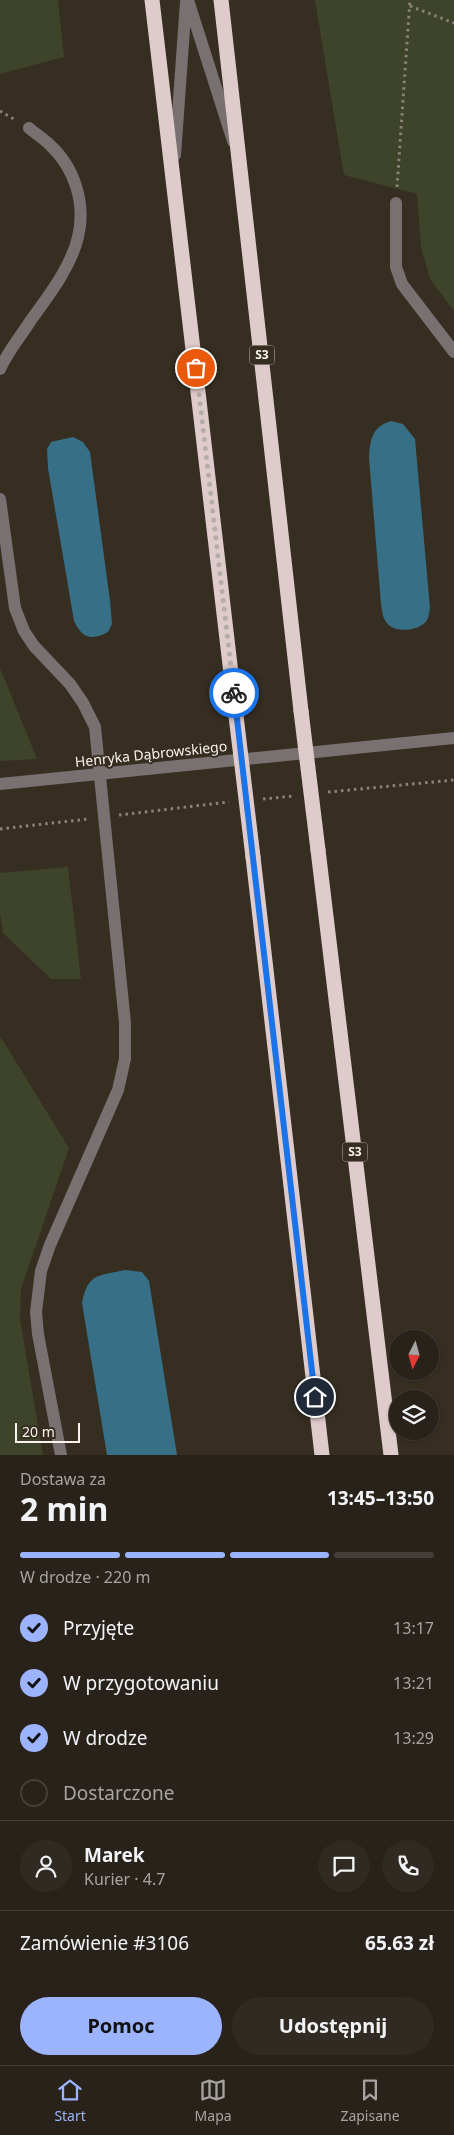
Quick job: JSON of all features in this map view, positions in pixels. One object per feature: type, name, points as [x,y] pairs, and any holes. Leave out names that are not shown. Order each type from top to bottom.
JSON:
[{"type":"highway","points":[[152,0],[322,1455]]},
{"type":"highway","name":"S3","points":[[221,0],[301,711],[391,1455]]},
{"type":"street","points":[[173,174],[187,0]]},
{"type":"street","points":[[187,0],[241,168]]},
{"type":"street","points":[[0,369],[52,289],[69,260],[78,237],[80,213],[78,189],[68,167],[52,146],[29,128]]},
{"type":"street","points":[[396,203],[396,267],[402,284],[454,352]]},
{"type":"street","points":[[0,499],[15,608],[24,631],[34,646],[70,684],[83,703],[94,727],[125,1023],[125,1059],[118,1090],[50,1245],[41,1271],[37,1293],[38,1334],[60,1455]]},
{"type":"street","name":"Henryka Dąbrowskiego","points":[[0,784],[454,738]]},
{"type":"path","points":[[396,203],[410,0]]},
{"type":"path","points":[[410,6],[454,23]]},
{"type":"green space","points":[[0,0],[58,0],[64,57],[0,74]]},
{"type":"green space","points":[[315,0],[454,0],[454,311],[430,279],[421,247],[417,194],[344,175]]},
{"type":"green space","points":[[0,668],[37,759],[0,761]]},
{"type":"green space","points":[[68,867],[81,979],[51,979],[3,933],[0,913],[0,873]]},
{"type":"green space","points":[[0,1036],[69,1148],[21,1289],[20,1319],[43,1455],[0,1455]]},
{"type":"water","points":[[391,421],[403,424],[415,439],[430,608],[428,618],[424,623],[415,628],[405,630],[390,626],[382,613],[369,458],[373,435],[376,430]]},
{"type":"water","points":[[73,437],[83,442],[90,452],[110,601],[112,624],[108,632],[92,637],[80,631],[74,621],[48,468],[47,449],[51,442]]},
{"type":"water","points":[[125,1270],[142,1272],[149,1281],[177,1455],[107,1455],[82,1303],[84,1293],[91,1281],[101,1275]]},
{"type":"way so far","points":[[196,368],[234,693]]},
{"type":"route","points":[[234,693],[315,1397]]}]
